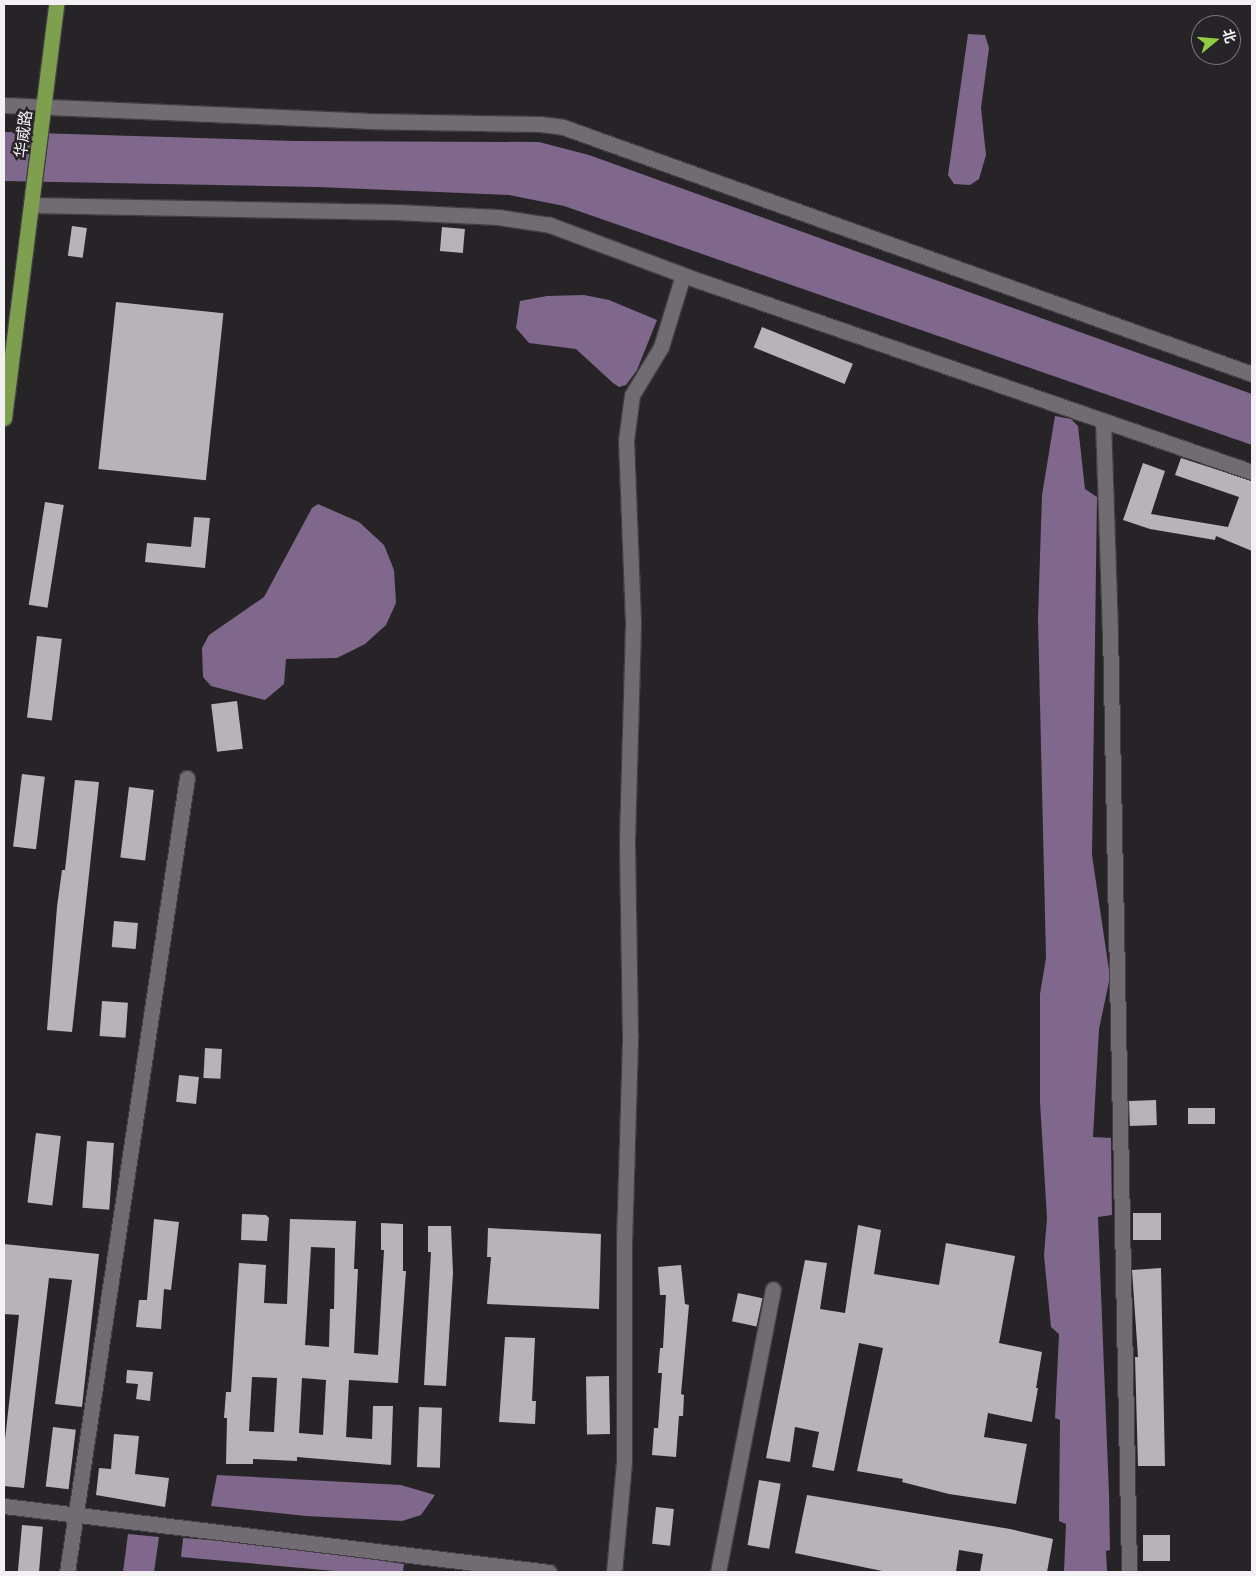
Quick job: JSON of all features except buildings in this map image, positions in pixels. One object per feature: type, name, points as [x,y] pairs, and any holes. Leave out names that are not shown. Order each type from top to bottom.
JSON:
[{"type":"main road","name":"华威路","points":[[4,418],[6,390],[56,4]]},
{"type":"street","points":[[4,105],[44,104],[367,121],[540,124],[563,127],[1252,374]]},
{"type":"street","points":[[31,206],[498,216],[550,225],[683,275],[1252,472]]},
{"type":"street","points":[[614,1572],[624,1462],[624,1243],[630,1036],[627,840],[633,622],[626,440],[632,395],[660,347],[683,275]]},
{"type":"street","points":[[1103,421],[1110,630],[1129,1572]]},
{"type":"street","points":[[67,1572],[187,778]]},
{"type":"street","points":[[718,1572],[773,1290]]},
{"type":"street","points":[[4,1506],[549,1572]]},
{"type":"shaded area","points":[[968,34],[985,35],[989,48],[981,108],[986,155],[979,179],[970,185],[954,184],[948,175]]},
{"type":"shaded area","points":[[4,132],[294,141],[539,142],[589,155],[1252,394],[1252,445],[564,206],[509,195],[318,187],[4,181]]},
{"type":"shaded area","points":[[584,295],[609,300],[657,320],[637,370],[626,385],[619,387],[613,383],[576,349],[529,343],[516,328],[520,301],[547,296]]},
{"type":"shaded area","points":[[1055,416],[1071,419],[1078,426],[1085,489],[1097,497],[1092,855],[1110,977],[1099,1029],[1093,1137],[1111,1138],[1112,1215],[1098,1217],[1109,1494],[1110,1550],[1106,1551],[1107,1572],[1064,1572],[1066,1524],[1059,1521],[1060,1420],[1055,1418],[1059,1334],[1051,1327],[1044,1255],[1047,1218],[1040,1102],[1040,994],[1046,958],[1038,618],[1042,495]]},
{"type":"shaded area","points":[[318,504],[359,522],[384,545],[394,570],[396,603],[386,625],[365,644],[337,658],[286,659],[284,684],[265,700],[211,686],[203,677],[202,648],[209,635],[264,597],[312,508]]},
{"type":"shaded area","points":[[217,1475],[401,1485],[435,1495],[421,1515],[402,1521],[306,1516],[211,1506]]},
{"type":"shaded area","points":[[128,1534],[159,1537],[154,1572],[123,1572]]},
{"type":"shaded area","points":[[183,1538],[274,1545],[404,1564],[403,1572],[346,1572],[181,1557]]}]
